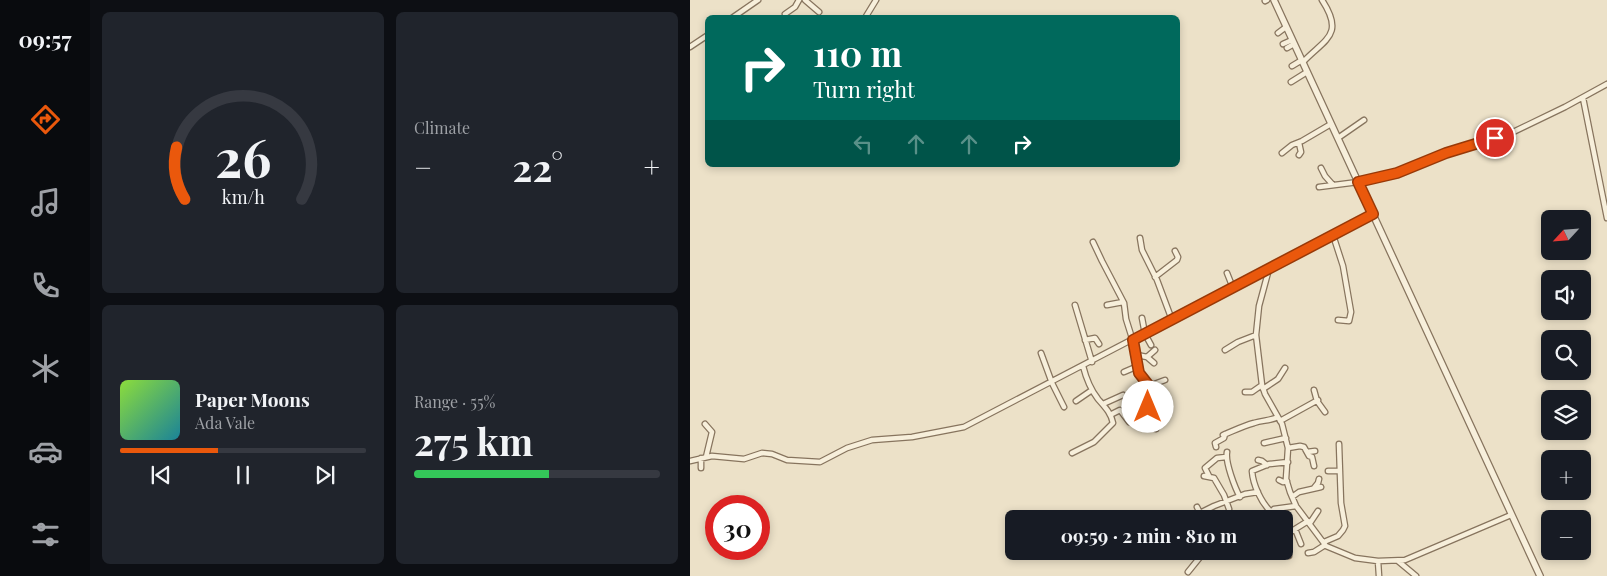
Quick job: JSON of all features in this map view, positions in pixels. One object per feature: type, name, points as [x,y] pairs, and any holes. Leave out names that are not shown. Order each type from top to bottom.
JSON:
[{"type":"street","points":[[736,15],[758,0]]},
{"type":"street","points":[[785,14],[795,7],[799,0]]},
{"type":"street","points":[[805,0],[819,12]]},
{"type":"street","points":[[867,15],[876,0]]},
{"type":"street","points":[[1274,0],[1540,576]]},
{"type":"street","points":[[1292,66],[1302,61],[1328,39],[1332,32],[1331,17],[1322,0]]},
{"type":"street","points":[[1278,33],[1286,27]]},
{"type":"street","points":[[690,47],[705,37]]},
{"type":"street","points":[[1285,46],[1293,42]]},
{"type":"street","points":[[1291,82],[1307,72]]},
{"type":"street","points":[[1319,187],[1358,182],[1397,173],[1455,150],[1507,134],[1583,98],[1607,84]]},
{"type":"street","points":[[1583,98],[1607,218]]},
{"type":"street","points":[[1562,101],[1565,107]]},
{"type":"street","points":[[1338,138],[1364,120]]},
{"type":"street","points":[[1282,152],[1331,124]]},
{"type":"street","points":[[1299,156],[1300,142]]},
{"type":"street","points":[[1321,168],[1332,185]]},
{"type":"street","points":[[690,461],[724,456],[744,459],[762,453],[772,454],[786,460],[820,462],[847,448],[872,440],[912,437],[964,428],[1373,214]]},
{"type":"street","points":[[1334,235],[1343,266],[1347,298],[1351,312],[1349,321],[1338,320]]},
{"type":"street","points":[[1140,238],[1142,250],[1172,320]]},
{"type":"street","points":[[1093,242],[1123,302],[1137,355],[1139,373],[1149,386],[1152,399],[1163,410]]},
{"type":"street","points":[[1155,277],[1177,260],[1178,257],[1175,251]]},
{"type":"street","points":[[1270,267],[1267,271],[1256,335],[1262,387],[1279,419],[1286,438],[1288,448],[1287,481],[1292,497],[1296,506],[1324,544],[1355,558],[1397,561],[1413,557],[1511,515]]},
{"type":"street","points":[[1227,273],[1232,288]]},
{"type":"street","points":[[1108,305],[1123,302]]},
{"type":"street","points":[[1075,305],[1092,362]]},
{"type":"street","points":[[1142,318],[1145,334],[1151,345]]},
{"type":"street","points":[[1225,350],[1238,342],[1256,335]]},
{"type":"street","points":[[1085,340],[1095,338],[1099,344]]},
{"type":"street","points":[[1148,357],[1155,350]]},
{"type":"street","points":[[1041,353],[1052,383],[1064,407]]},
{"type":"street","points":[[1137,355],[1148,357],[1154,362]]},
{"type":"street","points":[[1072,453],[1094,442],[1114,423],[1092,390],[1083,366]]},
{"type":"street","points":[[1124,372],[1138,366]]},
{"type":"street","points":[[1245,392],[1252,392],[1278,379],[1285,368]]},
{"type":"street","points":[[1149,386],[1165,380]]},
{"type":"street","points":[[1076,401],[1092,390]]},
{"type":"street","points":[[1314,390],[1325,412]]},
{"type":"street","points":[[1103,404],[1123,395]]},
{"type":"street","points":[[1140,402],[1152,399]]},
{"type":"street","points":[[1152,399],[1148,405],[1148,410],[1156,428]]},
{"type":"street","points":[[1216,447],[1215,443],[1224,438],[1224,435],[1244,426],[1279,419],[1318,401]]},
{"type":"street","points":[[1110,415],[1120,410],[1129,422]]},
{"type":"street","points":[[1260,427],[1264,422]]},
{"type":"street","points":[[701,468],[712,432],[705,424]]},
{"type":"street","points":[[1264,444],[1286,438]]},
{"type":"street","points":[[1308,553],[1314,552],[1338,536],[1344,528],[1339,444]]},
{"type":"street","points":[[1288,448],[1302,446],[1309,456],[1312,457],[1314,466]]},
{"type":"street","points":[[1307,452],[1315,451]]},
{"type":"street","points":[[1229,509],[1215,480],[1207,476],[1205,468],[1217,458],[1227,455],[1234,483],[1240,497]]},
{"type":"street","points":[[1258,460],[1267,465]]},
{"type":"street","points":[[1269,510],[1258,492],[1252,471],[1267,465],[1288,462]]},
{"type":"street","points":[[1328,471],[1340,471]]},
{"type":"street","points":[[1313,489],[1318,484],[1319,479]]},
{"type":"street","points":[[1279,480],[1287,481]]},
{"type":"street","points":[[1292,497],[1299,492],[1321,487]]},
{"type":"street","points":[[1198,507],[1200,513],[1258,492]]},
{"type":"street","points":[[1274,510],[1296,506]]},
{"type":"street","points":[[1301,544],[1295,529],[1309,522],[1318,510]]},
{"type":"street","points":[[1188,572],[1198,560]]},
{"type":"street","points":[[1378,561],[1379,576]]},
{"type":"street","points":[[1397,561],[1416,576]]},
{"type":"route","points":[[1148,407],[1148,403],[1153,395],[1150,387],[1139,373],[1133,340],[1373,214],[1358,182],[1397,173],[1464,146],[1495,138]]}]
